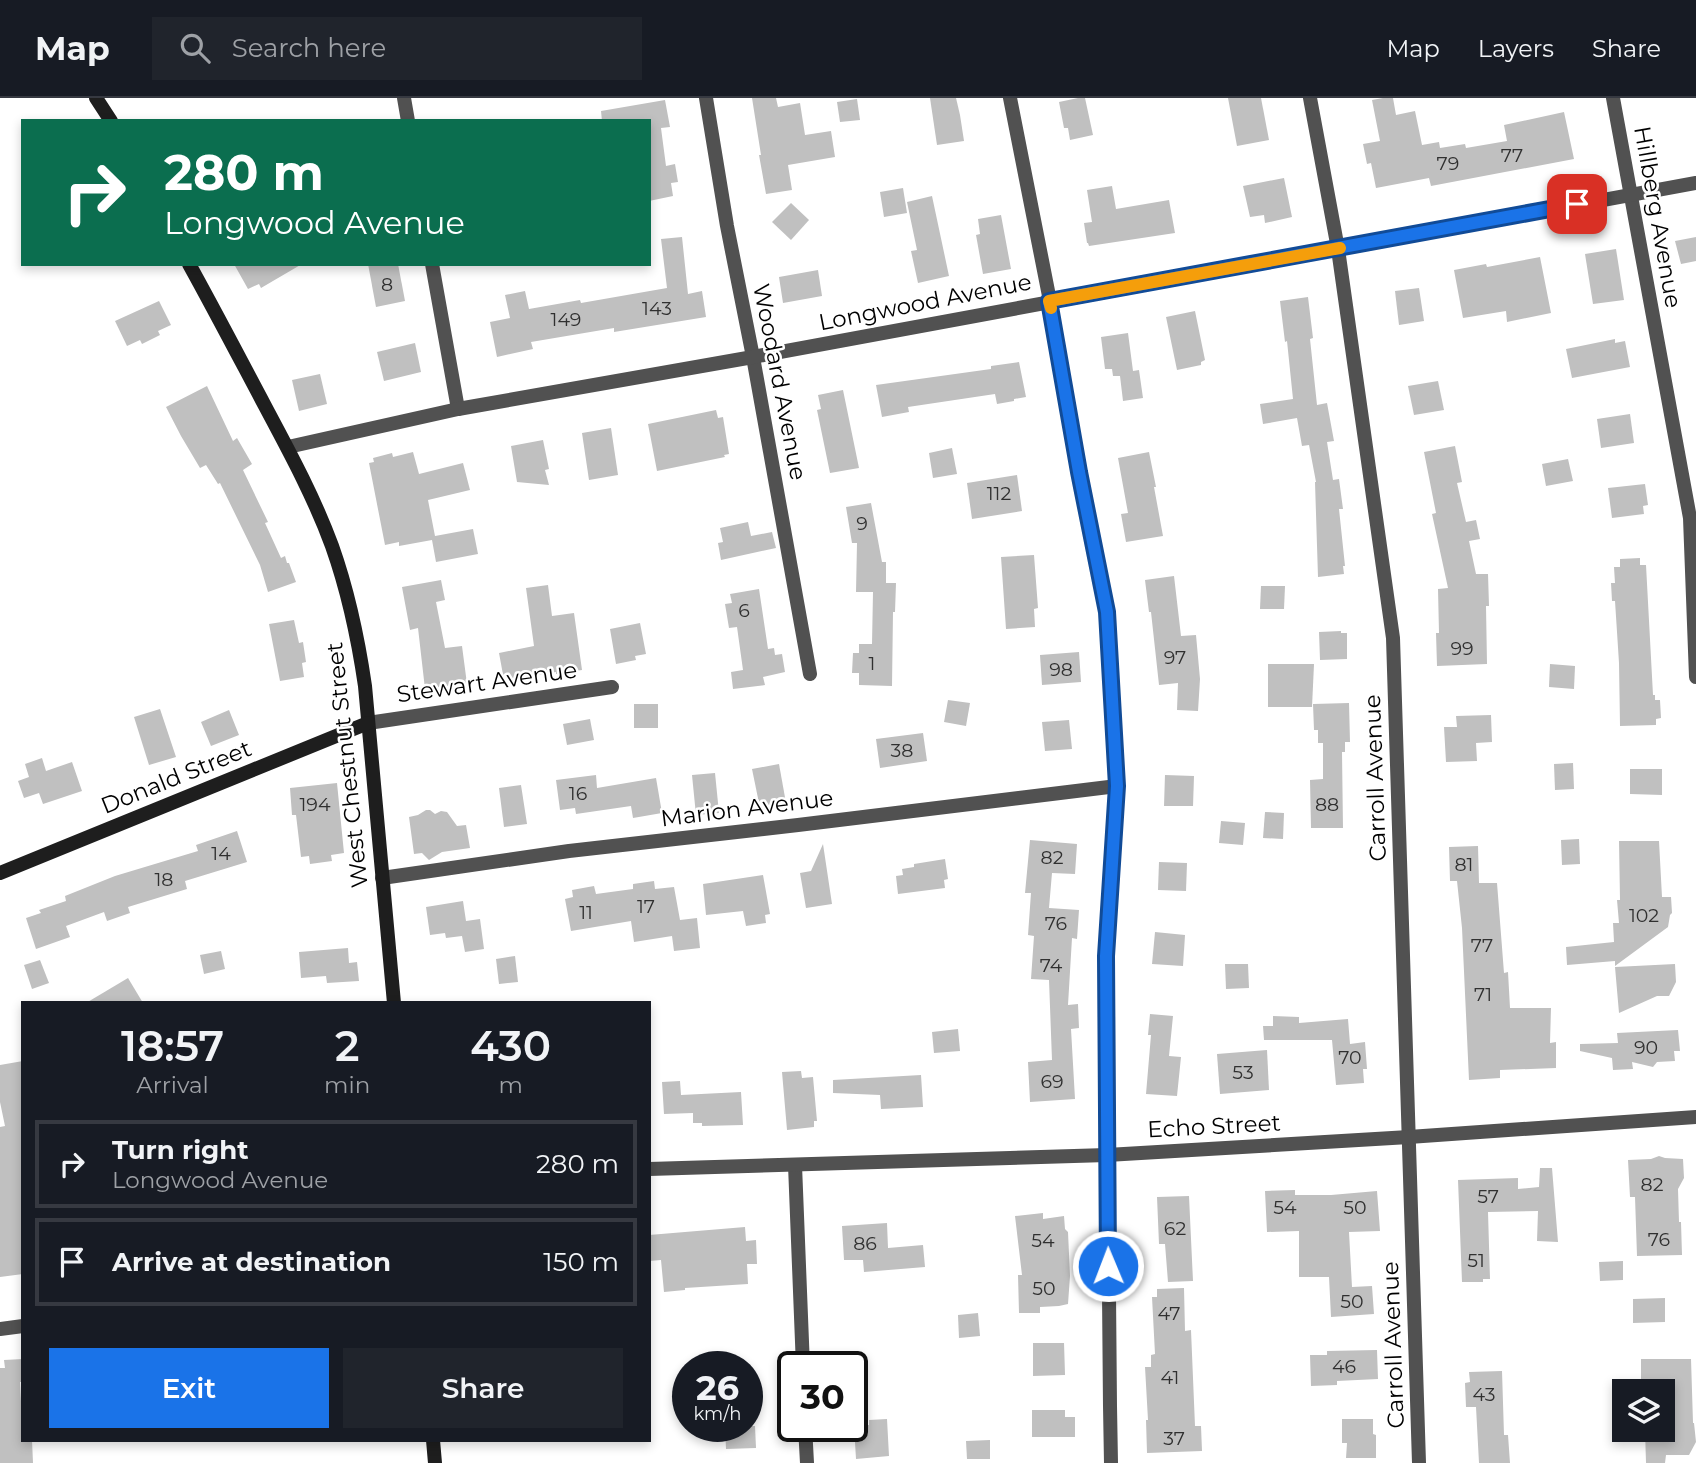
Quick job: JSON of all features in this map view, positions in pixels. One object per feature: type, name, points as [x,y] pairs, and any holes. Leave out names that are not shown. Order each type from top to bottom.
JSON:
[{"type":"main road","points":[[96,98],[110,119]]},
{"type":"main road","name":"West Chestnut Street","points":[[190,266],[288,447],[332,546],[343,582],[360,650],[394,1001]]},
{"type":"main road","name":"Donald Street","points":[[0,873],[368,723]]},
{"type":"main road","points":[[433,1442],[435,1463]]},
{"type":"street","points":[[404,98],[408,119]]},
{"type":"street","name":"Woodard Avenue","points":[[706,98],[810,674]]},
{"type":"street","points":[[1010,98],[1107,612],[1117,786],[1106,956],[1111,1463]]},
{"type":"street","name":"Carroll Avenue","points":[[1310,98],[1338,249],[1393,638],[1419,1463]]},
{"type":"street","name":"Hillberg Avenue","points":[[1613,98],[1690,518],[1696,677]]},
{"type":"street","name":"Longwood Avenue","points":[[288,447],[458,408],[753,357],[1696,183]]},
{"type":"street","points":[[432,266],[458,408]]},
{"type":"street","name":"Stewart Avenue","points":[[368,723],[612,687]]},
{"type":"street","name":"Marion Avenue","points":[[382,878],[569,851],[1117,786]]},
{"type":"street","name":"Echo Street","points":[[651,1169],[1107,1155],[1696,1117]]},
{"type":"street","points":[[795,1165],[802,1351]]},
{"type":"street","points":[[0,1329],[21,1326]]},
{"type":"street","points":[[806,1442],[807,1463]]},
{"type":"building","points":[[752,98],[776,98],[778,107],[800,103],[805,135],[831,131],[835,157],[788,165],[792,190],[766,194]]},
{"type":"building","points":[[930,98],[956,98],[964,141],[937,145]]},
{"type":"building","points":[[1085,98],[1093,135],[1070,140],[1068,128],[1064,128],[1059,102]]},
{"type":"building","points":[[1228,98],[1261,98],[1269,140],[1237,146]]},
{"type":"building","points":[[1393,98],[1396,115],[1415,111],[1422,145],[1439,142],[1440,148],[1465,144],[1466,148],[1507,141],[1504,125],[1564,112],[1574,159],[1431,186],[1429,178],[1376,188],[1371,163],[1367,164],[1363,144],[1380,141],[1372,100]]},
{"type":"building","points":[[857,99],[860,120],[840,122],[837,102]]},
{"type":"building","points":[[665,100],[670,127],[661,128],[666,166],[675,164],[678,182],[671,183],[673,196],[651,201],[651,119],[602,119],[601,111]]},
{"type":"building","points":[[1284,178],[1292,217],[1265,223],[1264,215],[1250,217],[1243,186]]},
{"type":"building","points":[[1112,186],[1116,209],[1169,200],[1175,233],[1089,246],[1084,223],[1092,222],[1087,190]]},
{"type":"building","points":[[903,188],[907,213],[884,217],[880,192]]},
{"type":"building","points":[[932,196],[949,276],[918,283],[911,251],[917,250],[907,202]]},
{"type":"building","points":[[791,203],[809,220],[791,240],[772,222]]},
{"type":"building","points":[[1001,215],[1011,269],[983,274],[976,235],[980,234],[978,219]]},
{"type":"building","points":[[682,237],[688,294],[702,291],[706,317],[614,332],[614,328],[531,342],[533,349],[497,357],[490,322],[510,318],[505,295],[525,291],[529,309],[667,288],[661,239]]},
{"type":"building","points":[[1696,237],[1696,261],[1681,264],[1675,241]]},
{"type":"building","points":[[1616,249],[1624,300],[1593,304],[1585,254]]},
{"type":"building","points":[[1540,257],[1551,313],[1507,322],[1506,311],[1463,318],[1454,270]]},
{"type":"building","points":[[235,266],[299,266],[261,288],[259,284],[248,289]]},
{"type":"building","points":[[368,266],[398,266],[405,301],[376,307]]},
{"type":"building","points":[[818,270],[822,296],[783,303],[779,277]]},
{"type":"building","points":[[1419,288],[1424,321],[1399,325],[1395,291]]},
{"type":"building","points":[[1308,297],[1317,405],[1327,403],[1334,441],[1327,442],[1333,480],[1339,479],[1343,509],[1339,509],[1344,574],[1318,577],[1316,482],[1309,445],[1302,446],[1297,418],[1263,424],[1260,404],[1293,399],[1280,301]]},
{"type":"building","points":[[159,301],[171,325],[158,331],[160,335],[142,344],[140,340],[127,346],[115,321]]},
{"type":"building","points":[[1195,311],[1205,360],[1201,365],[1177,370],[1166,317]]},
{"type":"building","points":[[1128,333],[1133,371],[1139,370],[1143,398],[1123,401],[1120,376],[1113,376],[1112,369],[1105,369],[1101,337]]},
{"type":"building","points":[[1615,339],[1615,343],[1625,341],[1630,367],[1572,378],[1566,349]]},
{"type":"building","points":[[415,343],[421,372],[384,381],[377,352]]},
{"type":"building","points":[[1019,362],[1026,397],[997,404],[995,394],[908,407],[909,412],[882,417],[876,385],[991,369],[991,366]]},
{"type":"building","points":[[320,374],[327,404],[299,411],[292,380]]},
{"type":"building","points":[[1438,381],[1444,410],[1414,415],[1408,386]]},
{"type":"building","points":[[207,386],[233,441],[237,438],[252,464],[243,470],[268,522],[265,523],[281,558],[285,556],[296,582],[268,592],[260,565],[220,483],[218,484],[206,465],[200,468],[166,407]]},
{"type":"building","points":[[843,390],[859,468],[830,473],[817,410],[821,409],[818,395]]},
{"type":"building","points":[[716,410],[718,418],[723,417],[729,454],[657,471],[648,424]]},
{"type":"building","points":[[1630,414],[1634,443],[1601,448],[1597,419]]},
{"type":"building","points":[[611,428],[618,475],[589,480],[582,433]]},
{"type":"building","points":[[543,440],[549,469],[545,470],[549,485],[517,482],[511,446]]},
{"type":"building","points":[[1455,446],[1462,482],[1457,483],[1466,522],[1476,520],[1480,539],[1469,541],[1476,574],[1488,574],[1487,664],[1437,666],[1438,589],[1448,588],[1432,514],[1436,513],[1424,452]]},
{"type":"building","points":[[952,448],[957,474],[933,478],[929,453]]},
{"type":"building","points":[[413,452],[419,474],[463,463],[470,490],[428,500],[435,536],[473,529],[478,554],[436,562],[432,540],[399,546],[399,542],[385,545],[369,463],[374,462],[373,458],[392,453],[393,457]]},
{"type":"building","points":[[1149,452],[1163,536],[1126,542],[1121,514],[1128,513],[1118,458]]},
{"type":"building","points":[[1568,459],[1573,481],[1546,486],[1542,464]]},
{"type":"building","points":[[1017,475],[1022,511],[972,519],[967,483]]},
{"type":"building","points":[[1645,484],[1648,505],[1643,506],[1644,514],[1612,518],[1608,488]]},
{"type":"building","points":[[871,503],[882,562],[886,562],[886,583],[896,583],[892,686],[859,685],[859,673],[852,673],[853,653],[859,653],[859,644],[872,644],[873,592],[856,592],[857,543],[852,543],[846,507]]},
{"type":"building","points":[[748,522],[751,536],[772,532],[776,548],[721,560],[718,543],[723,542],[720,528]]},
{"type":"building","points":[[1034,555],[1038,608],[1034,609],[1035,627],[1006,629],[1001,557]]},
{"type":"building","points":[[1640,558],[1640,565],[1646,565],[1653,695],[1655,700],[1660,700],[1661,718],[1656,719],[1656,725],[1620,726],[1619,663],[1615,601],[1612,601],[1611,583],[1615,583],[1614,567],[1620,567],[1620,559]]},
{"type":"building","points":[[1174,576],[1181,636],[1196,635],[1200,679],[1198,711],[1177,710],[1178,683],[1159,685],[1145,580]]},
{"type":"building","points":[[441,580],[445,600],[436,602],[445,648],[462,646],[467,684],[425,689],[418,628],[410,630],[402,587]]},
{"type":"building","points":[[548,585],[552,616],[574,613],[582,670],[504,680],[499,653],[534,646],[526,588]]},
{"type":"building","points":[[1261,586],[1285,586],[1284,609],[1260,609]]},
{"type":"building","points":[[759,589],[768,649],[774,648],[775,655],[782,654],[785,672],[763,677],[765,685],[733,689],[731,672],[743,670],[737,627],[729,628],[725,604],[732,603],[730,594]]},
{"type":"building","points":[[294,620],[299,643],[303,642],[306,662],[302,663],[304,677],[280,681],[269,624]]},
{"type":"building","points":[[640,623],[646,654],[635,656],[636,660],[616,664],[610,629]]},
{"type":"building","points":[[1319,632],[1347,633],[1347,659],[1320,660]]},
{"type":"building","points":[[1079,652],[1081,682],[1042,685],[1040,655]]},
{"type":"building","points":[[1268,664],[1314,664],[1312,707],[1268,707]]},
{"type":"building","points":[[1550,664],[1575,666],[1574,689],[1549,687]]},
{"type":"building","points":[[948,700],[970,703],[966,726],[944,722]]},
{"type":"building","points":[[1349,703],[1350,742],[1345,742],[1345,752],[1342,752],[1343,828],[1311,828],[1310,780],[1323,779],[1323,743],[1318,743],[1318,730],[1314,730],[1313,704]]},
{"type":"building","points":[[634,704],[658,704],[658,728],[634,728]]},
{"type":"building","points":[[160,709],[176,757],[149,765],[134,717]]},
{"type":"building","points":[[229,710],[239,735],[211,746],[201,722]]},
{"type":"building","points":[[1491,715],[1492,742],[1476,743],[1477,761],[1446,762],[1444,727],[1457,727],[1456,716]]},
{"type":"building","points":[[590,719],[594,740],[567,745],[563,724]]},
{"type":"building","points":[[1069,720],[1072,749],[1045,751],[1042,722]]},
{"type":"building","points":[[923,733],[927,761],[880,768],[876,739]]},
{"type":"building","points":[[42,758],[46,771],[72,762],[82,791],[43,804],[39,793],[24,798],[18,781],[29,777],[25,764]]},
{"type":"building","points":[[1573,763],[1574,789],[1555,790],[1554,764]]},
{"type":"building","points":[[779,764],[786,803],[760,808],[752,769]]},
{"type":"building","points":[[1630,769],[1662,769],[1662,795],[1630,794]]},
{"type":"building","points":[[715,773],[719,813],[696,815],[692,775]]},
{"type":"building","points":[[596,775],[597,788],[656,778],[662,813],[633,818],[631,806],[576,814],[575,808],[560,810],[556,780]]},
{"type":"building","points":[[1165,775],[1194,776],[1193,806],[1164,806]]},
{"type":"building","points":[[337,783],[344,853],[331,855],[332,861],[310,864],[309,856],[301,857],[296,815],[292,815],[290,788]]},
{"type":"building","points":[[521,785],[527,824],[504,827],[499,788]]},
{"type":"building","points":[[426,810],[435,814],[447,812],[457,826],[466,825],[470,848],[442,852],[429,860],[422,853],[414,854],[409,817]]},
{"type":"building","points":[[1265,812],[1284,813],[1283,839],[1263,838]]},
{"type":"building","points":[[1221,821],[1245,823],[1243,845],[1219,843]]},
{"type":"building","points":[[237,831],[247,862],[185,881],[187,889],[128,907],[130,913],[107,921],[104,912],[66,926],[70,937],[36,949],[26,918],[41,913],[39,910],[66,901],[65,896],[115,876],[198,851],[196,845]]},
{"type":"building","points":[[1579,839],[1580,864],[1562,865],[1561,840]]},
{"type":"building","points":[[1030,840],[1077,844],[1075,874],[1052,873],[1049,908],[1079,910],[1077,939],[1072,938],[1068,1005],[1078,1004],[1079,1028],[1071,1029],[1075,1099],[1030,1102],[1028,1062],[1052,1060],[1049,980],[1031,979],[1034,936],[1028,935],[1031,893],[1025,893]]},
{"type":"building","points":[[1619,841],[1659,841],[1662,897],[1671,897],[1672,913],[1668,927],[1615,966],[1615,961],[1567,965],[1566,947],[1614,942],[1613,923],[1619,923]]},
{"type":"building","points":[[823,844],[832,904],[806,908],[800,873],[811,871]]},
{"type":"building","points":[[1478,846],[1479,883],[1497,883],[1504,973],[1508,972],[1510,1008],[1551,1008],[1550,1043],[1556,1042],[1556,1068],[1500,1070],[1500,1078],[1469,1080],[1462,928],[1457,881],[1450,881],[1449,847]]},
{"type":"building","points":[[945,859],[948,879],[944,880],[945,888],[898,894],[896,876],[903,875],[902,869],[914,867],[914,864]]},
{"type":"building","points":[[1159,862],[1187,863],[1186,891],[1158,890]]},
{"type":"building","points":[[763,875],[770,914],[765,915],[766,923],[746,926],[743,911],[706,915],[703,884]]},
{"type":"building","points":[[654,881],[655,889],[674,887],[680,920],[697,918],[700,948],[674,951],[672,936],[634,942],[631,921],[571,931],[565,899],[573,897],[572,890],[594,886],[596,894],[633,889],[633,884]]},
{"type":"building","points":[[463,901],[466,921],[480,919],[484,949],[465,952],[462,936],[446,938],[445,933],[430,935],[426,907]]},
{"type":"building","points":[[1155,932],[1185,935],[1183,966],[1152,964]]},
{"type":"building","points":[[348,948],[349,963],[357,962],[359,981],[327,983],[326,976],[301,978],[299,952]]},
{"type":"building","points":[[221,951],[225,969],[204,974],[200,955]]},
{"type":"building","points":[[515,956],[518,982],[499,984],[496,959]]},
{"type":"building","points":[[40,960],[49,983],[32,989],[24,965]]},
{"type":"building","points":[[1225,964],[1248,964],[1249,988],[1226,989]]},
{"type":"building","points":[[1675,964],[1676,982],[1669,996],[1657,996],[1619,1013],[1615,967]]},
{"type":"building","points":[[128,978],[142,1001],[89,1001]]},
{"type":"building","points":[[1150,1014],[1173,1016],[1169,1056],[1181,1057],[1177,1096],[1146,1094]]},
{"type":"building","points":[[1273,1016],[1299,1017],[1299,1023],[1348,1019],[1350,1044],[1365,1042],[1367,1069],[1363,1069],[1364,1083],[1336,1085],[1332,1040],[1264,1040],[1263,1026],[1273,1026]]},
{"type":"building","points":[[958,1029],[960,1051],[934,1053],[932,1032]]},
{"type":"building","points":[[1678,1030],[1680,1051],[1674,1051],[1675,1061],[1657,1062],[1653,1067],[1632,1062],[1633,1069],[1613,1070],[1612,1058],[1580,1051],[1580,1044],[1618,1043],[1617,1033]]},
{"type":"building","points":[[1267,1050],[1269,1090],[1220,1094],[1217,1054]]},
{"type":"building","points":[[21,1061],[21,1274],[0,1277],[0,1127],[5,1126],[0,1102],[0,1065]]},
{"type":"building","points":[[801,1071],[802,1078],[813,1077],[817,1121],[814,1121],[814,1127],[787,1130],[782,1072]]},
{"type":"building","points":[[921,1075],[923,1107],[881,1109],[880,1095],[833,1093],[833,1080]]},
{"type":"building","points":[[680,1081],[681,1095],[741,1092],[743,1125],[702,1126],[702,1123],[693,1123],[693,1113],[664,1114],[662,1082]]},
{"type":"building","points":[[1659,1156],[1683,1159],[1684,1178],[1678,1189],[1682,1255],[1637,1256],[1635,1197],[1630,1197],[1628,1160]]},
{"type":"building","points":[[1540,1168],[1552,1168],[1558,1242],[1537,1241],[1538,1211],[1488,1212],[1490,1279],[1483,1279],[1483,1282],[1462,1282],[1458,1180],[1518,1178],[1518,1189],[1539,1187]]},
{"type":"building","points":[[1295,1190],[1295,1195],[1377,1191],[1380,1231],[1349,1232],[1352,1287],[1372,1286],[1374,1314],[1331,1317],[1329,1277],[1299,1277],[1299,1231],[1267,1232],[1265,1191]]},
{"type":"building","points":[[1189,1196],[1193,1281],[1168,1282],[1165,1244],[1159,1244],[1157,1197]]},
{"type":"building","points":[[1043,1213],[1043,1219],[1064,1216],[1065,1229],[1068,1232],[1070,1276],[1068,1304],[1040,1307],[1040,1313],[1019,1313],[1018,1275],[1022,1275],[1015,1216]]},
{"type":"building","points":[[887,1223],[888,1248],[923,1245],[925,1267],[864,1272],[863,1260],[844,1260],[842,1226]]},
{"type":"building","points":[[745,1227],[746,1241],[756,1240],[757,1264],[747,1264],[748,1284],[664,1292],[661,1260],[651,1261],[651,1235]]},
{"type":"building","points":[[1623,1261],[1623,1280],[1600,1281],[1599,1262]]},
{"type":"building","points":[[1184,1288],[1185,1331],[1191,1330],[1195,1426],[1201,1426],[1202,1451],[1147,1453],[1145,1367],[1151,1367],[1151,1355],[1155,1354],[1152,1297],[1157,1297],[1157,1289]]},
{"type":"building","points":[[1665,1298],[1665,1322],[1633,1323],[1633,1299]]},
{"type":"building","points":[[978,1313],[980,1336],[959,1338],[958,1315]]},
{"type":"building","points":[[1033,1343],[1064,1343],[1065,1375],[1033,1376]]},
{"type":"building","points":[[1377,1350],[1378,1379],[1337,1381],[1337,1385],[1311,1386],[1310,1355],[1327,1355],[1327,1351]]},
{"type":"building","points":[[21,1359],[21,1442],[32,1442],[33,1463],[0,1463],[0,1368],[5,1368],[4,1360]]},
{"type":"building","points":[[1641,1359],[1691,1359],[1696,1442],[1689,1455],[1666,1455],[1665,1463],[1646,1463],[1645,1442],[1675,1442],[1675,1379],[1641,1379]]},
{"type":"building","points":[[1502,1371],[1504,1435],[1508,1435],[1510,1463],[1479,1463],[1476,1407],[1466,1407],[1465,1383],[1470,1382],[1469,1372]]},
{"type":"building","points":[[1032,1410],[1065,1410],[1065,1417],[1075,1417],[1075,1437],[1032,1437]]},
{"type":"building","points":[[887,1419],[889,1456],[856,1459],[855,1442],[868,1442],[869,1420]]},
{"type":"building","points":[[1342,1419],[1373,1419],[1376,1458],[1346,1458],[1347,1443],[1342,1443]]},
{"type":"building","points":[[990,1440],[990,1459],[967,1459],[966,1441]]},
{"type":"building","points":[[726,1442],[756,1442],[756,1448],[726,1449]]},
{"type":"slow traffic","points":[[1051,308],[1049,301],[1340,248]]},
{"type":"route","points":[[1108,1266],[1106,956],[1117,786],[1107,612],[1049,301],[1577,204]]}]
